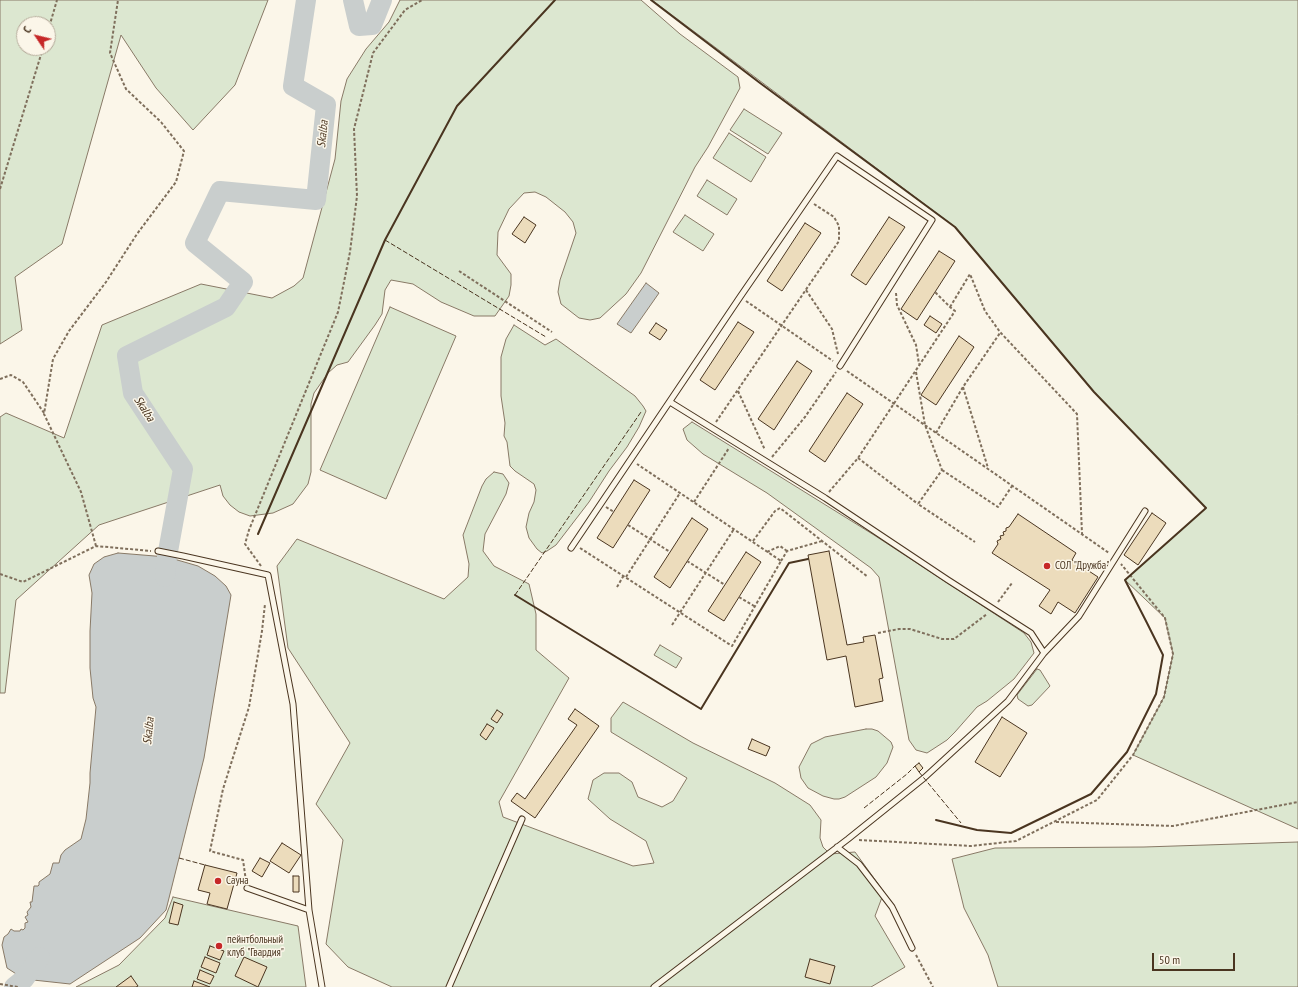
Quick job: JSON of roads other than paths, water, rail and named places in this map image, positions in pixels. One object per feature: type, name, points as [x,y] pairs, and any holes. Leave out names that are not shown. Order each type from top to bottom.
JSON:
[{"type":"lane","points":[[573,546],[740,297],[838,156],[932,220],[840,366]]},
{"type":"lane","points":[[670,402],[768,461],[1031,633],[1044,653]]},
{"type":"lane","points":[[654,987],[837,847],[924,778],[1008,701],[1044,653],[1079,616],[1145,511]]},
{"type":"lane","points":[[158,552],[183,556],[268,575],[293,704],[309,910],[322,987]]},
{"type":"lane","points":[[449,987],[522,819]]},
{"type":"lane","points":[[837,847],[859,864],[892,907],[912,948]]},
{"type":"lane","points":[[247,888],[309,910]]},
{"type":"water","points":[[646,283],[659,293],[631,333],[617,324]]},
{"type":"water","points":[[118,553],[167,557],[198,566],[215,576],[226,586],[231,595],[204,758],[166,910],[140,938],[70,984],[24,979],[7,968],[2,945],[4,937],[11,929],[14,931],[20,931],[21,929],[23,930],[25,928],[25,923],[28,922],[25,917],[28,915],[27,912],[31,907],[30,902],[32,902],[34,886],[38,886],[39,882],[50,874],[53,863],[59,863],[61,855],[65,850],[81,839],[86,819],[96,707],[93,698],[90,668],[92,593],[89,575],[94,564],[104,557]]},
{"type":"waterway","name":"Skalba","points":[[165,577],[167,557],[183,469],[133,393],[127,356],[226,307],[243,282],[195,243],[220,191],[316,200],[326,105],[293,86],[306,0]]},
{"type":"waterway","name":"Skalba","points":[[353,0],[359,26],[372,25],[382,0]]},
{"type":"waterway","name":"Skalba","points":[[14,987],[24,979],[40,957]]},
{"type":"place","name":"СОЛ \"Дружба\"","points":[[1047,566]]},
{"type":"place","name":"Сауна","points":[[218,881]]},
{"type":"place","name":"пейнтбольный клуб \"Гвардия\"","points":[[219,946]]}]
